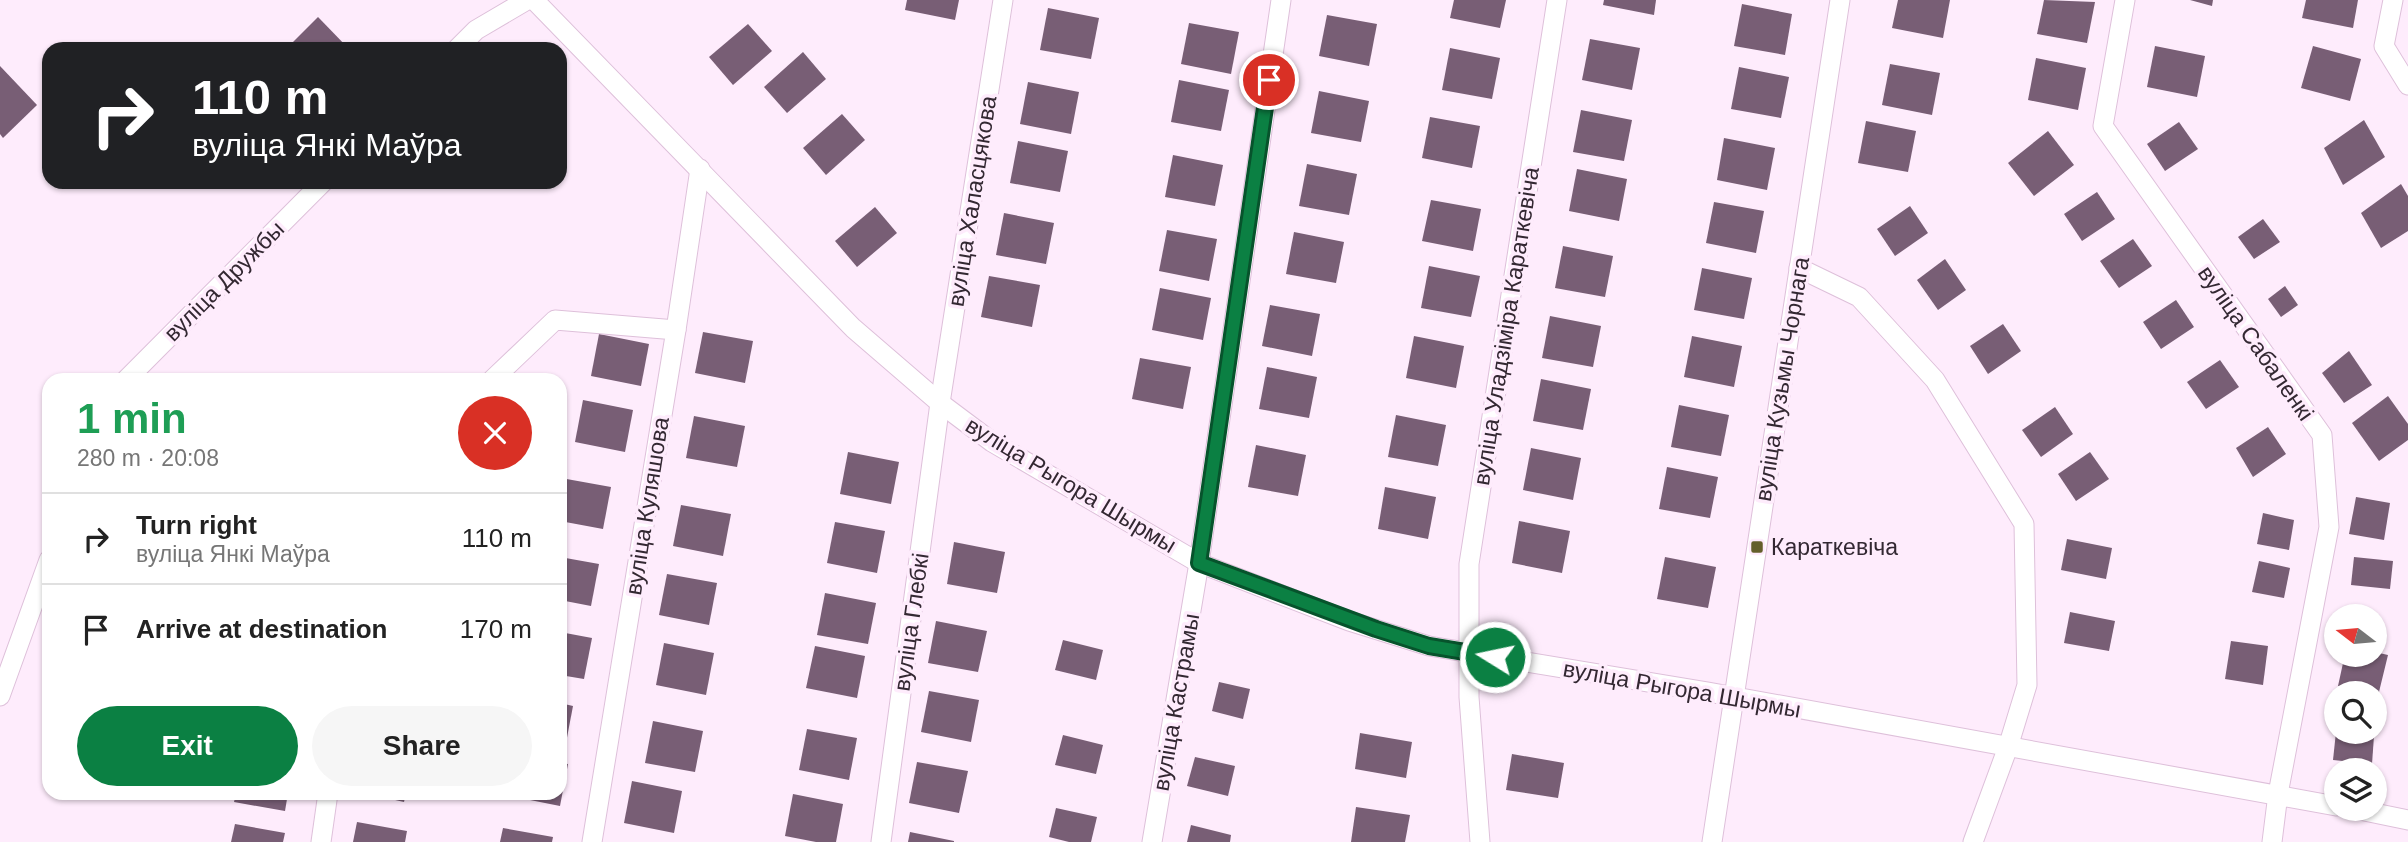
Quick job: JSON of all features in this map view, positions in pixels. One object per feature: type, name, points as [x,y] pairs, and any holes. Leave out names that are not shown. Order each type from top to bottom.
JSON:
[{"type":"street","points":[[464,42],[476,30],[527,0]]},
{"type":"street","name":"вуліца Рыгора Шырмы","points":[[534,0],[853,328],[940,403],[992,442],[1199,563],[1349,621],[1429,646],[2324,804]]},
{"type":"street","name":"вуліца Халасцякова","points":[[940,403],[1003,0]]},
{"type":"street","name":"вуліца Кастрамы","points":[[1152,842],[1199,563],[1281,0]]},
{"type":"street","name":"вуліца Уладзіміра Караткевіча","points":[[1480,842],[1469,697],[1469,564],[1557,0]]},
{"type":"street","name":"вуліца Кузьмы Чорнага","points":[[1713,842],[1840,0]]},
{"type":"street","name":"вуліца Сабаленкі","points":[[2124,0],[2103,126],[2322,435],[2329,527],[2278,794],[2272,842]]},
{"type":"street","points":[[2393,0],[2384,46],[2408,85]]},
{"type":"street","name":"вуліца Куляшова","points":[[592,842],[700,169]]},
{"type":"street","name":"вуліца Дружбы","points":[[133,373],[316,189]]},
{"type":"street","points":[[1799,268],[1859,297],[1935,380],[2024,524],[2027,685],[2008,747],[1973,842]]},
{"type":"street","points":[[499,373],[555,320],[676,330]]},
{"type":"street","name":"вуліца Глебкі","points":[[881,842],[940,403]]},
{"type":"street","points":[[0,696],[42,579]]},
{"type":"street","points":[[321,842],[327,800]]},
{"type":"street","points":[[2387,816],[2408,820]]},
{"type":"building","points":[[907,0],[959,0],[955,20],[905,10]]},
{"type":"building","points":[[1454,0],[1506,0],[1500,28],[1450,18]]},
{"type":"building","points":[[1604,0],[1656,0],[1654,15],[1603,5]]},
{"type":"building","points":[[1898,0],[1950,0],[1943,38],[1892,28]]},
{"type":"building","points":[[2044,0],[2095,2],[2087,43],[2037,34]]},
{"type":"building","points":[[2190,0],[2213,0],[2212,6]]},
{"type":"building","points":[[2306,0],[2358,0],[2353,28],[2302,18]]},
{"type":"building","points":[[1742,4],[1792,14],[1785,55],[1734,46]]},
{"type":"building","points":[[1048,8],[1099,18],[1091,59],[1040,50]]},
{"type":"building","points":[[1327,15],[1377,24],[1369,66],[1319,56]]},
{"type":"building","points":[[318,17],[342,42],[293,42]]},
{"type":"building","points":[[1189,23],[1239,32],[1231,74],[1181,64]]},
{"type":"building","points":[[748,24],[772,51],[733,85],[709,57]]},
{"type":"building","points":[[1590,39],[1640,48],[1632,90],[1582,80]]},
{"type":"building","points":[[2155,46],[2205,56],[2197,97],[2147,87]]},
{"type":"building","points":[[2313,46],[2361,59],[2350,101],[2301,88]]},
{"type":"building","points":[[1450,48],[1500,58],[1492,99],[1442,90]]},
{"type":"building","points":[[803,52],[826,79],[787,113],[764,87]]},
{"type":"building","points":[[2036,58],[2086,68],[2078,110],[2028,100]]},
{"type":"building","points":[[1890,64],[1940,73],[1932,115],[1882,105]]},
{"type":"building","points":[[0,66],[37,105],[3,138],[0,134]]},
{"type":"building","points":[[1739,67],[1789,77],[1781,118],[1731,109]]},
{"type":"building","points":[[1179,80],[1229,90],[1221,131],[1171,122]]},
{"type":"building","points":[[1028,82],[1079,92],[1071,134],[1020,124]]},
{"type":"building","points":[[1319,91],[1369,101],[1361,142],[1311,133]]},
{"type":"building","points":[[1581,110],[1632,120],[1624,161],[1573,152]]},
{"type":"building","points":[[842,114],[865,140],[826,175],[803,148]]},
{"type":"building","points":[[1430,117],[1480,126],[1472,168],[1422,158]]},
{"type":"building","points":[[2364,120],[2385,157],[2343,185],[2324,148]]},
{"type":"building","points":[[1866,121],[1916,131],[1908,172],[1858,163]]},
{"type":"building","points":[[2179,122],[2198,149],[2165,171],[2147,144]]},
{"type":"building","points":[[2048,131],[2074,165],[2034,196],[2008,163]]},
{"type":"building","points":[[1724,138],[1775,148],[1767,190],[1717,180]]},
{"type":"building","points":[[1018,141],[1068,151],[1060,192],[1010,183]]},
{"type":"building","points":[[1173,155],[1223,165],[1215,206],[1165,197]]},
{"type":"building","points":[[1307,164],[1357,174],[1349,215],[1299,206]]},
{"type":"building","points":[[1577,169],[1627,179],[1619,221],[1569,211]]},
{"type":"building","points":[[2401,184],[2408,196],[2408,231],[2381,248],[2361,213]]},
{"type":"building","points":[[2097,192],[2115,219],[2082,241],[2064,214]]},
{"type":"building","points":[[1431,200],[1481,209],[1473,251],[1422,241]]},
{"type":"building","points":[[1714,202],[1764,211],[1756,253],[1706,243]]},
{"type":"building","points":[[1910,206],[1928,233],[1895,256],[1877,229]]},
{"type":"building","points":[[875,207],[897,233],[857,267],[835,241]]},
{"type":"building","points":[[1004,213],[1054,223],[1046,264],[996,255]]},
{"type":"building","points":[[2263,219],[2280,242],[2254,259],[2238,237]]},
{"type":"building","points":[[1167,230],[1217,239],[1209,281],[1159,271]]},
{"type":"building","points":[[1294,232],[1344,242],[1336,283],[1286,274]]},
{"type":"building","points":[[2133,239],[2152,266],[2119,288],[2100,261]]},
{"type":"building","points":[[1563,246],[1613,256],[1605,297],[1555,288]]},
{"type":"building","points":[[1945,259],[1966,290],[1938,310],[1917,280]]},
{"type":"building","points":[[1429,266],[1480,276],[1471,317],[1421,308]]},
{"type":"building","points":[[1702,268],[1752,278],[1744,319],[1694,310]]},
{"type":"building","points":[[989,276],[1040,285],[1032,327],[981,317]]},
{"type":"building","points":[[2285,286],[2298,305],[2281,317],[2268,299]]},
{"type":"building","points":[[1160,288],[1211,298],[1203,340],[1152,330]]},
{"type":"building","points":[[2176,300],[2194,327],[2161,349],[2143,322]]},
{"type":"building","points":[[1270,305],[1320,314],[1312,356],[1262,346]]},
{"type":"building","points":[[1550,316],[1601,326],[1593,367],[1542,358]]},
{"type":"building","points":[[2003,324],[2021,351],[1988,374],[1970,346]]},
{"type":"building","points":[[703,332],[753,341],[745,383],[695,373]]},
{"type":"building","points":[[599,334],[649,344],[641,386],[591,376]]},
{"type":"building","points":[[1414,336],[1464,346],[1456,388],[1406,378]]},
{"type":"building","points":[[1692,336],[1742,346],[1734,387],[1684,377]]},
{"type":"building","points":[[2349,351],[2372,385],[2344,403],[2322,373]]},
{"type":"building","points":[[1140,358],[1191,367],[1183,409],[1132,399]]},
{"type":"building","points":[[2220,360],[2239,387],[2206,409],[2187,382]]},
{"type":"building","points":[[1267,367],[1317,377],[1309,418],[1259,409]]},
{"type":"building","points":[[1541,379],[1591,389],[1583,430],[1533,421]]},
{"type":"building","points":[[2388,396],[2408,424],[2408,440],[2379,461],[2352,423]]},
{"type":"building","points":[[583,400],[633,410],[625,452],[575,442]]},
{"type":"building","points":[[1679,405],[1729,415],[1721,456],[1671,447]]},
{"type":"building","points":[[2055,407],[2073,434],[2041,457],[2022,430]]},
{"type":"building","points":[[1396,415],[1446,425],[1438,466],[1388,457]]},
{"type":"building","points":[[694,416],[745,426],[737,467],[686,458]]},
{"type":"building","points":[[2268,427],[2286,454],[2253,477],[2236,448]]},
{"type":"building","points":[[1256,445],[1306,455],[1298,496],[1248,487]]},
{"type":"building","points":[[1531,448],[1581,458],[1573,500],[1523,490]]},
{"type":"building","points":[[848,452],[899,462],[891,504],[840,494]]},
{"type":"building","points":[[2090,452],[2109,479],[2076,501],[2058,474]]},
{"type":"building","points":[[1667,467],[1718,477],[1710,518],[1659,509]]},
{"type":"building","points":[[567,479],[611,487],[603,529],[567,522]]},
{"type":"building","points":[[1385,487],[1436,497],[1428,539],[1378,529]]},
{"type":"building","points":[[2356,497],[2390,503],[2384,540],[2349,534]]},
{"type":"building","points":[[681,505],[731,514],[723,556],[673,546]]},
{"type":"building","points":[[2263,513],[2294,520],[2289,550],[2257,544]]},
{"type":"building","points":[[1519,521],[1570,531],[1562,573],[1512,563]]},
{"type":"building","points":[[835,522],[885,531],[877,573],[827,563]]},
{"type":"building","points":[[2067,539],[2112,548],[2106,579],[2061,570]]},
{"type":"building","points":[[954,542],[1005,552],[997,593],[947,584]]},
{"type":"building","points":[[1665,557],[1716,567],[1708,608],[1657,599]]},
{"type":"building","points":[[2354,557],[2393,561],[2390,589],[2351,585]]},
{"type":"building","points":[[567,558],[599,564],[591,606],[567,601]]},
{"type":"building","points":[[2259,561],[2290,568],[2284,598],[2252,592]]},
{"type":"building","points":[[667,574],[717,583],[709,625],[659,615]]},
{"type":"building","points":[[825,593],[876,603],[868,644],[817,635]]},
{"type":"building","points":[[2070,612],[2115,621],[2109,651],[2064,643]]},
{"type":"building","points":[[936,621],[987,631],[978,672],[928,663]]},
{"type":"building","points":[[567,633],[592,638],[584,679],[567,676]]},
{"type":"building","points":[[1063,640],[1103,650],[1096,680],[1055,670]]},
{"type":"building","points":[[2231,641],[2268,646],[2263,685],[2225,679]]},
{"type":"building","points":[[664,643],[714,653],[706,695],[656,685]]},
{"type":"building","points":[[815,646],[865,656],[857,698],[806,688]]},
{"type":"building","points":[[2342,667],[2385,667],[2382,681],[2339,681]]},
{"type":"building","points":[[1219,682],[1250,689],[1243,719],[1212,711]]},
{"type":"building","points":[[929,691],[979,700],[971,742],[921,732]]},
{"type":"building","points":[[567,705],[573,706],[567,738]]},
{"type":"building","points":[[653,721],[703,731],[695,772],[645,763]]},
{"type":"building","points":[[807,729],[857,738],[849,780],[799,770]]},
{"type":"building","points":[[1360,733],[1412,742],[1406,778],[1355,769]]},
{"type":"building","points":[[1063,735],[1103,745],[1096,774],[1055,765]]},
{"type":"building","points":[[2335,744],[2373,744],[2372,758],[2333,758]]},
{"type":"building","points":[[1512,754],[1564,763],[1558,798],[1506,790]]},
{"type":"building","points":[[1195,757],[1235,766],[1228,796],[1187,786]]},
{"type":"building","points":[[917,762],[968,771],[959,813],[909,803]]},
{"type":"building","points":[[632,781],[682,791],[674,833],[624,823]]},
{"type":"building","points":[[793,794],[843,804],[836,842],[816,842],[785,836]]},
{"type":"building","points":[[234,800],[287,800],[285,811]]},
{"type":"building","points":[[530,800],[561,800],[560,806]]},
{"type":"building","points":[[1356,807],[1410,815],[1405,842],[1351,842]]},
{"type":"building","points":[[1056,808],[1097,817],[1091,842],[1069,842],[1049,837]]},
{"type":"building","points":[[357,822],[407,831],[405,842],[353,842]]},
{"type":"building","points":[[235,824],[285,833],[283,842],[231,842]]},
{"type":"building","points":[[1191,825],[1231,835],[1230,842],[1187,842]]},
{"type":"building","points":[[503,828],[553,837],[552,842],[500,842]]},
{"type":"building","points":[[910,832],[954,841],[954,842],[908,842]]},
{"type":"place","name":"Караткевіча","points":[[1757,547]]},
{"type":"route","points":[[1269,80],[1199,563],[1349,621],[1429,646],[1495,657]]}]
